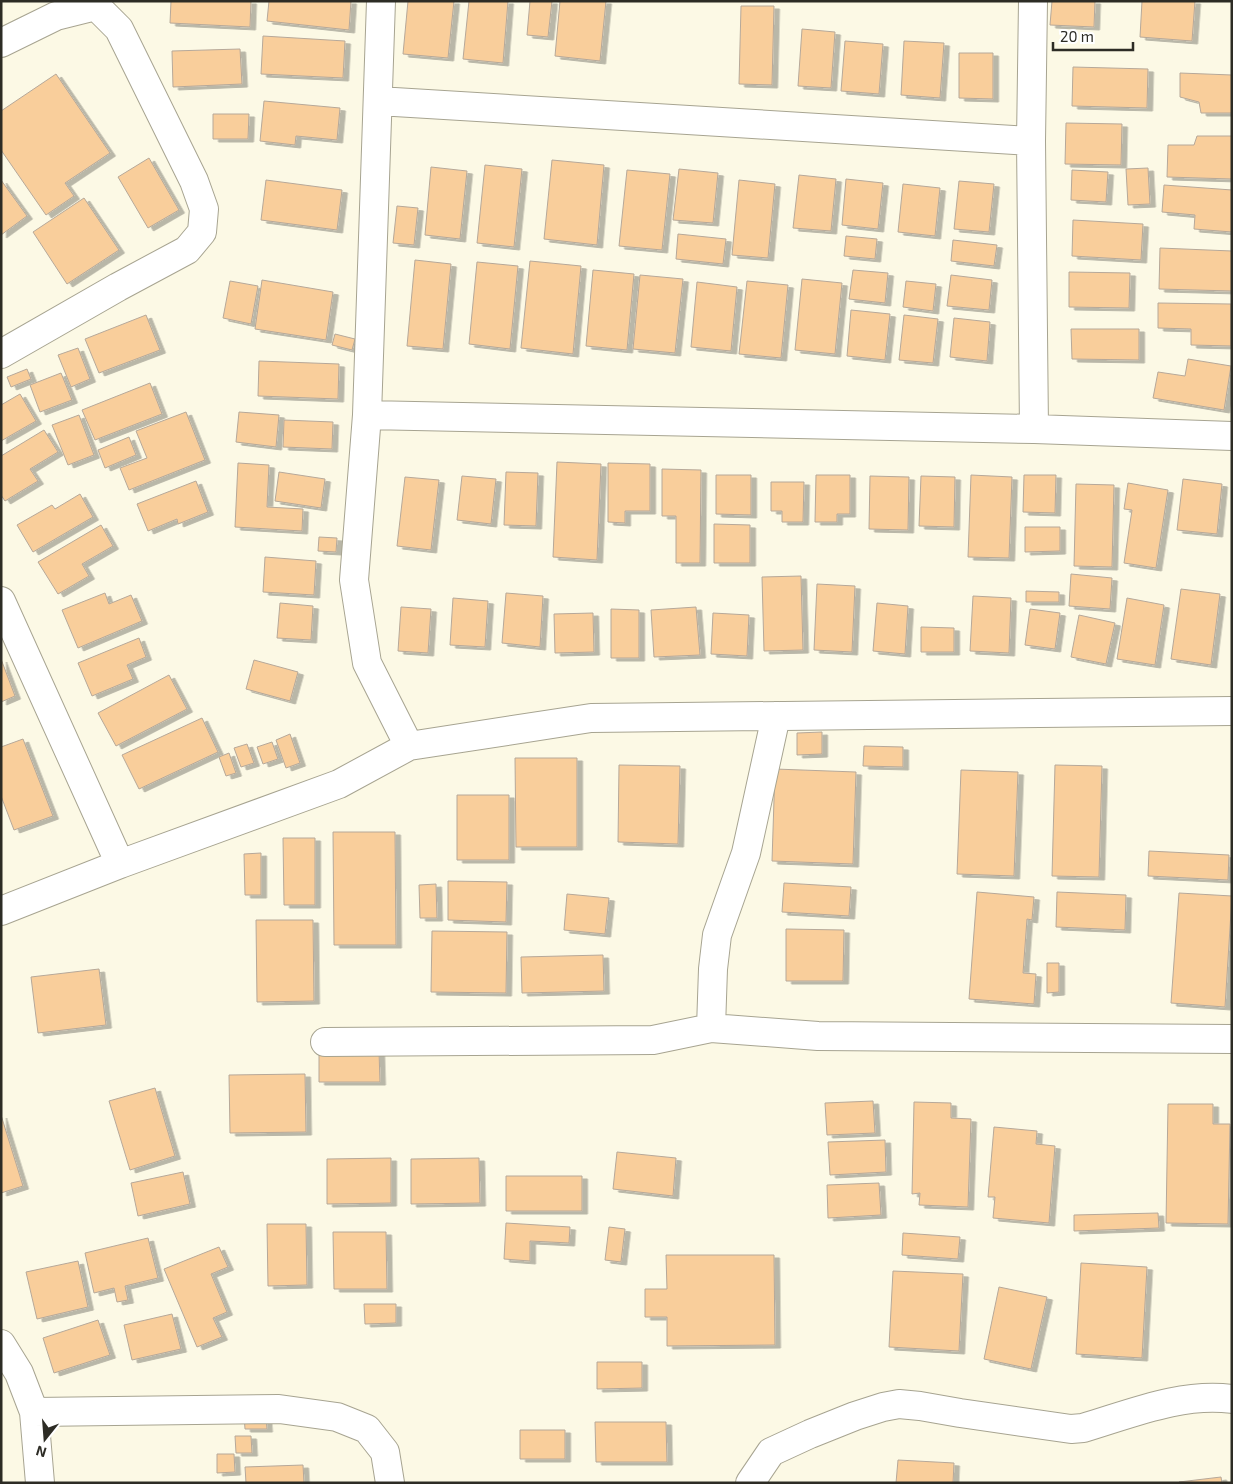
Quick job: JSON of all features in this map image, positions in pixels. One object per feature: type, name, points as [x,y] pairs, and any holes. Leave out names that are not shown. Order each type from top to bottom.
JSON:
[{"type":"street","points":[[381,1],[367,415],[354,580],[367,662],[408,746]]},
{"type":"street","points":[[1033,1],[1031,141],[1034,429]]},
{"type":"street","points":[[1,43],[56,16],[96,4],[118,30],[194,181],[204,209],[202,232],[187,250],[1,354]]},
{"type":"street","points":[[378,101],[1031,141]]},
{"type":"street","points":[[367,415],[1034,429],[1232,436]]},
{"type":"street","points":[[3,608],[120,864]]},
{"type":"street","points":[[1,911],[120,864],[339,784],[408,746],[591,718],[1232,711]]},
{"type":"street","points":[[711,1028],[713,968],[717,934],[746,853],[776,716]]},
{"type":"street","points":[[325,1042],[653,1040],[711,1028],[818,1036],[1232,1039]]},
{"type":"street","points":[[1,1344],[19,1373],[34,1412],[40,1483]]},
{"type":"street","points":[[750,1483],[770,1452],[855,1416],[899,1404],[1071,1428],[1083,1428],[1177,1401],[1207,1397],[1232,1399]]},
{"type":"street","points":[[34,1412],[280,1410],[337,1417],[367,1429],[385,1452],[390,1483]]},
{"type":"building","points":[[171,1],[251,1],[250,27],[170,23]]},
{"type":"building","points":[[269,1],[351,1],[349,30],[267,21]]},
{"type":"building","points":[[408,1],[454,1],[448,58],[403,54]]},
{"type":"building","points":[[469,1],[508,1],[503,63],[463,59]]},
{"type":"building","points":[[530,1],[552,1],[548,37],[527,35]]},
{"type":"building","points":[[560,1],[606,1],[600,61],[555,56]]},
{"type":"building","points":[[1052,1],[1095,1],[1094,27],[1050,25]]},
{"type":"building","points":[[1142,1],[1195,1],[1192,41],[1140,37]]},
{"type":"building","points":[[741,6],[774,6],[772,85],[739,84]]},
{"type":"building","points":[[802,29],[835,32],[831,88],[798,86]]},
{"type":"building","points":[[263,36],[345,41],[343,78],[261,74]]},
{"type":"building","points":[[845,41],[883,44],[879,94],[841,91]]},
{"type":"building","points":[[904,41],[944,43],[940,98],[901,95]]},
{"type":"building","points":[[240,49],[242,84],[173,87],[172,51]]},
{"type":"building","points":[[959,53],[993,53],[993,99],[959,98]]},
{"type":"building","points":[[1073,67],[1148,69],[1147,108],[1072,106]]},
{"type":"building","points":[[1180,73],[1232,75],[1232,113],[1201,113],[1199,102],[1180,97]]},
{"type":"building","points":[[56,74],[110,153],[65,183],[74,196],[46,215],[1,150],[1,111]]},
{"type":"building","points":[[264,101],[340,108],[337,140],[296,136],[295,145],[260,141]]},
{"type":"building","points":[[213,114],[249,114],[248,139],[213,139]]},
{"type":"building","points":[[1066,123],[1122,124],[1121,165],[1065,164]]},
{"type":"building","points":[[1197,136],[1232,136],[1232,179],[1167,177],[1168,145],[1194,145]]},
{"type":"building","points":[[149,158],[179,210],[148,228],[118,177]]},
{"type":"building","points":[[552,160],[604,165],[597,245],[544,239]]},
{"type":"building","points":[[485,165],[522,169],[514,247],[477,243]]},
{"type":"building","points":[[431,167],[467,171],[460,239],[425,235]]},
{"type":"building","points":[[1148,168],[1150,204],[1128,205],[1126,169]]},
{"type":"building","points":[[679,169],[718,173],[713,223],[673,220]]},
{"type":"building","points":[[627,170],[670,174],[662,250],[619,246]]},
{"type":"building","points":[[1072,170],[1108,172],[1106,202],[1071,200]]},
{"type":"building","points":[[799,175],[836,179],[831,231],[793,228]]},
{"type":"building","points":[[846,179],[883,183],[878,229],[842,225]]},
{"type":"building","points":[[1,180],[27,216],[1,235]]},
{"type":"building","points":[[266,180],[342,190],[337,230],[261,220]]},
{"type":"building","points":[[739,180],[775,184],[768,258],[732,255]]},
{"type":"building","points":[[959,181],[994,184],[989,232],[954,229]]},
{"type":"building","points":[[903,184],[940,188],[935,236],[898,232]]},
{"type":"building","points":[[1164,185],[1232,190],[1232,232],[1194,229],[1195,215],[1162,212]]},
{"type":"building","points":[[84,198],[119,250],[67,284],[33,232]]},
{"type":"building","points":[[397,206],[418,208],[414,245],[393,243]]},
{"type":"building","points":[[1073,220],[1143,224],[1141,260],[1072,256]]},
{"type":"building","points":[[678,234],[726,239],[723,264],[676,259]]},
{"type":"building","points":[[846,236],[877,239],[875,259],[844,256]]},
{"type":"building","points":[[953,240],[997,245],[994,266],[951,261]]},
{"type":"building","points":[[1160,248],[1232,251],[1232,291],[1159,289]]},
{"type":"building","points":[[415,260],[451,264],[443,349],[407,346]]},
{"type":"building","points":[[530,261],[581,266],[573,354],[521,348]]},
{"type":"building","points":[[477,262],[518,266],[510,349],[469,344]]},
{"type":"building","points":[[593,270],[634,274],[627,350],[586,346]]},
{"type":"building","points":[[853,270],[888,273],[885,303],[849,299]]},
{"type":"building","points":[[1069,272],[1130,273],[1129,308],[1069,307]]},
{"type":"building","points":[[640,275],[683,279],[675,353],[633,349]]},
{"type":"building","points":[[951,275],[992,280],[989,310],[947,306]]},
{"type":"building","points":[[802,279],[842,283],[835,354],[795,350]]},
{"type":"building","points":[[262,280],[333,292],[326,340],[255,329]]},
{"type":"building","points":[[230,281],[258,286],[251,324],[223,318]]},
{"type":"building","points":[[747,281],[788,285],[781,358],[739,354]]},
{"type":"building","points":[[906,281],[936,284],[933,311],[903,307]]},
{"type":"building","points":[[697,282],[737,287],[731,351],[691,347]]},
{"type":"building","points":[[1158,303],[1231,304],[1231,346],[1191,345],[1191,329],[1158,328]]},
{"type":"building","points":[[851,310],[890,314],[885,360],[847,356]]},
{"type":"building","points":[[146,315],[160,350],[99,373],[85,339]]},
{"type":"building","points":[[904,315],[938,319],[933,363],[899,360]]},
{"type":"building","points":[[954,318],[990,322],[987,361],[950,357]]},
{"type":"building","points":[[1071,329],[1139,329],[1139,360],[1072,359]]},
{"type":"building","points":[[335,334],[355,339],[352,350],[332,345]]},
{"type":"building","points":[[78,348],[90,379],[71,387],[58,355]]},
{"type":"building","points":[[1188,359],[1231,366],[1224,410],[1153,398],[1158,372],[1185,376]]},
{"type":"building","points":[[259,361],[339,364],[338,399],[258,396]]},
{"type":"building","points":[[27,369],[31,379],[11,387],[7,377]]},
{"type":"building","points":[[61,373],[72,400],[40,412],[30,385]]},
{"type":"building","points":[[150,383],[162,414],[95,440],[82,410]]},
{"type":"building","points":[[20,394],[36,421],[1,441],[1,405]]},
{"type":"building","points":[[186,412],[205,460],[129,490],[120,468],[147,458],[136,431]]},
{"type":"building","points":[[239,412],[279,415],[276,447],[236,442]]},
{"type":"building","points":[[79,415],[94,455],[68,465],[52,425]]},
{"type":"building","points":[[284,420],[333,422],[332,449],[283,447]]},
{"type":"building","points":[[44,430],[58,452],[30,469],[38,481],[5,501],[1,495],[1,456]]},
{"type":"building","points":[[129,437],[136,455],[105,468],[98,450]]},
{"type":"building","points":[[557,462],[601,464],[597,560],[553,557]]},
{"type":"building","points":[[238,463],[269,465],[267,507],[303,509],[302,531],[235,527]]},
{"type":"building","points":[[608,463],[650,464],[650,511],[625,511],[625,523],[608,522]]},
{"type":"building","points":[[662,469],[701,470],[700,563],[676,563],[676,516],[662,516]]},
{"type":"building","points":[[279,472],[325,479],[321,508],[275,501]]},
{"type":"building","points":[[506,472],[538,473],[536,526],[504,525]]},
{"type":"building","points":[[716,475],[751,475],[751,515],[716,514]]},
{"type":"building","points":[[816,475],[850,475],[850,514],[837,514],[837,522],[815,522]]},
{"type":"building","points":[[971,475],[1012,477],[1009,558],[968,557]]},
{"type":"building","points":[[1024,475],[1056,475],[1055,513],[1023,512]]},
{"type":"building","points":[[462,476],[496,479],[491,524],[457,520]]},
{"type":"building","points":[[870,476],[909,477],[908,530],[869,529]]},
{"type":"building","points":[[921,476],[955,477],[954,527],[919,526]]},
{"type":"building","points":[[405,477],[439,480],[431,550],[397,546]]},
{"type":"building","points":[[1183,479],[1222,484],[1217,534],[1177,530]]},
{"type":"building","points":[[196,481],[208,512],[178,524],[177,519],[148,531],[137,504]]},
{"type":"building","points":[[771,482],[804,482],[803,522],[782,522],[782,511],[771,511]]},
{"type":"building","points":[[1128,483],[1168,490],[1156,568],[1124,563],[1132,510],[1124,509]]},
{"type":"building","points":[[1076,484],[1114,485],[1112,567],[1074,566]]},
{"type":"building","points":[[80,494],[93,517],[33,552],[17,525],[52,505],[55,509]]},
{"type":"building","points":[[714,524],[750,525],[750,563],[714,563]]},
{"type":"building","points":[[101,525],[113,546],[82,564],[89,576],[58,594],[38,562]]},
{"type":"building","points":[[1025,527],[1060,527],[1060,551],[1025,552]]},
{"type":"building","points":[[319,537],[337,538],[336,552],[318,551]]},
{"type":"building","points":[[265,557],[316,561],[314,595],[263,592]]},
{"type":"building","points":[[1071,574],[1112,578],[1110,609],[1069,606]]},
{"type":"building","points":[[801,576],[803,650],[764,651],[762,577]]},
{"type":"building","points":[[817,584],[855,586],[852,652],[814,650]]},
{"type":"building","points":[[1181,589],[1220,594],[1211,665],[1171,659]]},
{"type":"building","points":[[1026,591],[1059,592],[1059,602],[1026,602]]},
{"type":"building","points":[[105,593],[109,604],[131,595],[142,621],[78,648],[62,610]]},
{"type":"building","points":[[506,593],[543,596],[540,647],[502,643]]},
{"type":"building","points":[[973,596],[1011,598],[1009,653],[970,651]]},
{"type":"building","points":[[453,598],[488,601],[485,647],[450,645]]},
{"type":"building","points":[[1127,598],[1164,605],[1155,665],[1117,659]]},
{"type":"building","points":[[280,603],[313,606],[311,640],[277,638]]},
{"type":"building","points":[[877,603],[908,606],[905,654],[873,651]]},
{"type":"building","points":[[401,607],[431,609],[428,653],[398,651]]},
{"type":"building","points":[[696,607],[700,655],[654,657],[651,610]]},
{"type":"building","points":[[611,609],[639,610],[639,658],[611,658]]},
{"type":"building","points":[[1030,609],[1060,613],[1055,649],[1025,645]]},
{"type":"building","points":[[593,613],[594,652],[555,653],[554,614]]},
{"type":"building","points":[[713,613],[749,615],[747,656],[711,654]]},
{"type":"building","points":[[1079,615],[1115,623],[1106,664],[1071,657]]},
{"type":"building","points":[[921,627],[954,628],[954,652],[921,652]]},
{"type":"building","points":[[139,638],[146,657],[127,665],[133,679],[92,696],[78,663]]},
{"type":"building","points":[[1,659],[15,696],[1,702]]},
{"type":"building","points":[[254,660],[298,672],[290,701],[246,689]]},
{"type":"building","points":[[169,675],[187,709],[116,746],[98,713]]},
{"type":"building","points":[[202,718],[218,752],[139,789],[122,755]]},
{"type":"building","points":[[822,732],[822,754],[797,755],[797,733]]},
{"type":"building","points":[[290,734],[300,763],[286,768],[276,740]]},
{"type":"building","points":[[23,739],[53,816],[14,830],[1,796],[1,747]]},
{"type":"building","points":[[272,742],[278,759],[263,764],[257,747]]},
{"type":"building","points":[[247,744],[254,763],[241,767],[234,748]]},
{"type":"building","points":[[864,746],[903,747],[903,767],[863,766]]},
{"type":"building","points":[[229,753],[236,773],[226,776],[219,757]]},
{"type":"building","points":[[515,758],[577,758],[577,847],[516,847]]},
{"type":"building","points":[[619,765],[680,766],[678,844],[618,842]]},
{"type":"building","points":[[1055,765],[1102,766],[1099,877],[1052,876]]},
{"type":"building","points":[[775,769],[856,772],[853,864],[772,861]]},
{"type":"building","points":[[961,770],[1018,772],[1014,876],[957,874]]},
{"type":"building","points":[[457,795],[509,795],[509,860],[457,860]]},
{"type":"building","points":[[333,832],[395,832],[396,945],[334,945]]},
{"type":"building","points":[[283,838],[315,838],[315,905],[284,905]]},
{"type":"building","points":[[1149,851],[1229,855],[1228,880],[1148,876]]},
{"type":"building","points":[[261,853],[261,895],[245,895],[244,854]]},
{"type":"building","points":[[448,881],[507,882],[506,922],[448,920]]},
{"type":"building","points":[[784,883],[851,887],[849,916],[782,912]]},
{"type":"building","points":[[436,884],[437,918],[420,918],[419,885]]},
{"type":"building","points":[[977,892],[1034,897],[1032,920],[1027,919],[1023,973],[1036,974],[1034,1004],[969,999]]},
{"type":"building","points":[[1057,892],[1126,895],[1125,930],[1056,927]]},
{"type":"building","points":[[1179,893],[1232,896],[1225,1007],[1171,1003]]},
{"type":"building","points":[[567,894],[609,898],[605,934],[564,930]]},
{"type":"building","points":[[256,920],[313,920],[314,1001],[257,1002]]},
{"type":"building","points":[[786,929],[844,930],[843,981],[786,981]]},
{"type":"building","points":[[432,931],[507,932],[506,993],[431,992]]},
{"type":"building","points":[[603,955],[604,991],[522,993],[521,957]]},
{"type":"building","points":[[1047,963],[1059,963],[1059,992],[1047,993]]},
{"type":"building","points":[[99,969],[106,1025],[38,1033],[31,977]]},
{"type":"building","points":[[319,1051],[379,1051],[380,1082],[319,1082]]},
{"type":"building","points":[[305,1074],[306,1132],[230,1133],[229,1075]]},
{"type":"building","points":[[155,1088],[175,1156],[130,1170],[109,1101]]},
{"type":"building","points":[[873,1101],[875,1133],[827,1135],[825,1103]]},
{"type":"building","points":[[914,1102],[951,1103],[951,1118],[971,1119],[968,1207],[919,1205],[920,1193],[912,1194]]},
{"type":"building","points":[[1168,1104],[1213,1104],[1213,1124],[1230,1124],[1228,1224],[1166,1223]]},
{"type":"building","points":[[1,1115],[23,1186],[1,1193]]},
{"type":"building","points":[[994,1127],[1037,1131],[1036,1144],[1055,1146],[1049,1223],[993,1218],[995,1197],[988,1197]]},
{"type":"building","points":[[885,1140],[886,1172],[830,1175],[828,1142]]},
{"type":"building","points":[[617,1152],[676,1158],[673,1196],[613,1189]]},
{"type":"building","points":[[391,1158],[391,1203],[327,1204],[327,1159]]},
{"type":"building","points":[[479,1158],[480,1203],[411,1204],[411,1159]]},
{"type":"building","points":[[183,1172],[190,1204],[138,1216],[131,1183]]},
{"type":"building","points":[[506,1176],[582,1176],[582,1211],[506,1211]]},
{"type":"building","points":[[879,1183],[881,1215],[828,1218],[827,1185]]},
{"type":"building","points":[[1158,1213],[1159,1228],[1074,1231],[1074,1215]]},
{"type":"building","points":[[506,1223],[570,1227],[569,1243],[530,1241],[530,1261],[504,1259]]},
{"type":"building","points":[[267,1224],[306,1224],[307,1285],[268,1286]]},
{"type":"building","points":[[609,1227],[625,1229],[621,1262],[605,1260]]},
{"type":"building","points":[[333,1232],[386,1232],[387,1289],[334,1289]]},
{"type":"building","points":[[903,1233],[960,1237],[958,1259],[902,1255]]},
{"type":"building","points":[[148,1238],[158,1278],[125,1286],[128,1300],[117,1302],[114,1288],[94,1293],[85,1253]]},
{"type":"building","points":[[219,1247],[228,1267],[211,1274],[227,1312],[213,1318],[222,1337],[197,1347],[164,1269]]},
{"type":"building","points":[[666,1255],[774,1255],[775,1345],[667,1346],[667,1317],[645,1317],[645,1289],[667,1289]]},
{"type":"building","points":[[78,1261],[88,1307],[37,1319],[26,1272]]},
{"type":"building","points":[[1081,1263],[1147,1267],[1142,1358],[1076,1354]]},
{"type":"building","points":[[893,1271],[963,1274],[959,1351],[889,1347]]},
{"type":"building","points":[[999,1287],[1047,1297],[1031,1369],[984,1359]]},
{"type":"building","points":[[364,1304],[396,1304],[396,1323],[365,1324]]},
{"type":"building","points":[[172,1314],[181,1349],[132,1360],[124,1325]]},
{"type":"building","points":[[98,1320],[110,1355],[54,1373],[43,1338]]},
{"type":"building","points":[[597,1362],[642,1362],[642,1388],[597,1389]]},
{"type":"building","points":[[244,1416],[266,1416],[267,1429],[245,1429]]},
{"type":"building","points":[[595,1422],[666,1422],[667,1462],[596,1462]]},
{"type":"building","points":[[520,1430],[565,1430],[565,1459],[520,1459]]},
{"type":"building","points":[[235,1436],[251,1436],[252,1453],[236,1453]]},
{"type":"building","points":[[217,1454],[234,1454],[235,1472],[217,1473]]},
{"type":"building","points":[[898,1460],[954,1463],[953,1483],[896,1483]]},
{"type":"building","points":[[303,1465],[304,1483],[246,1483],[245,1467]]},
{"type":"building","points":[[1221,1477],[1222,1483],[1179,1482]]}]
